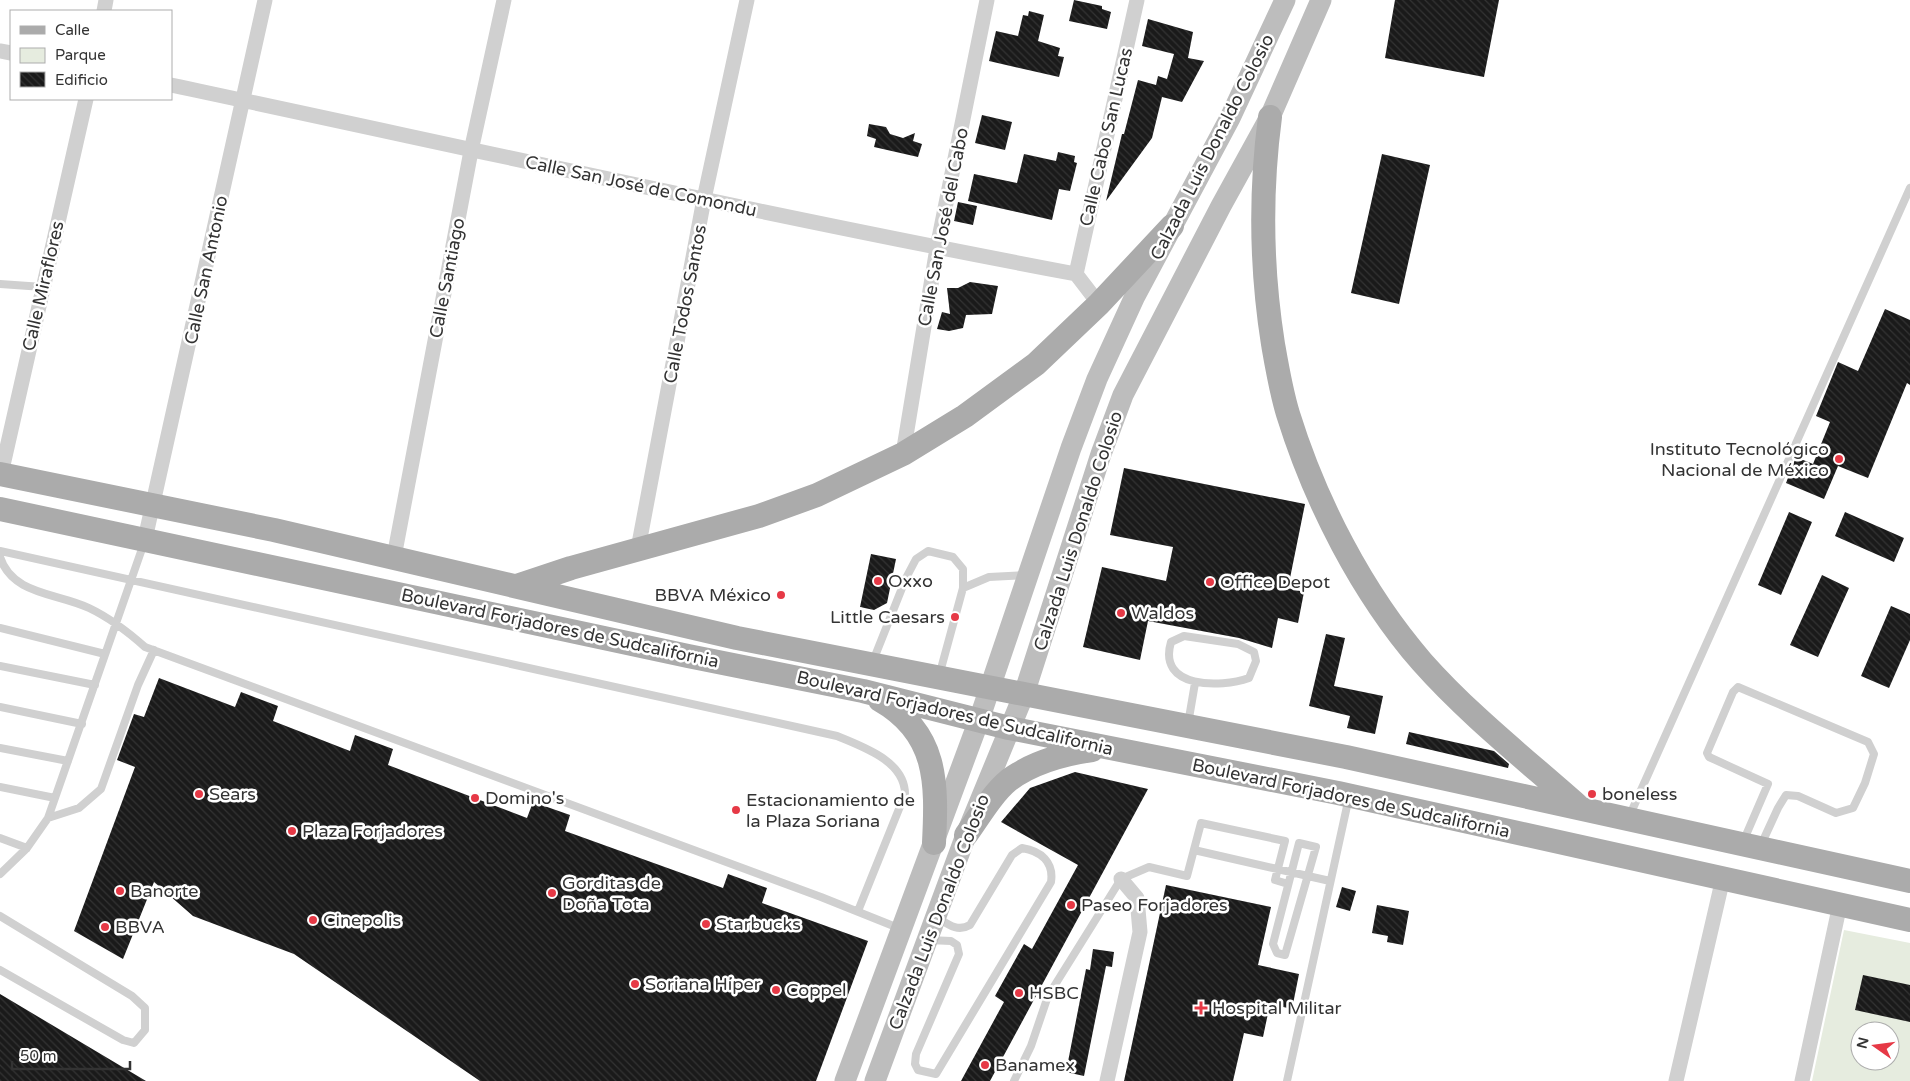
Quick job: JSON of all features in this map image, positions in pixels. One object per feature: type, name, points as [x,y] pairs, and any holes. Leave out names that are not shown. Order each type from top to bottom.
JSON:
[{"type":"main road","name":"Calzada Luis Donaldo Colosio","points":[[845,1081],[979,720],[1071,448],[1097,379],[1131,305],[1230,118],[1285,0]]},
{"type":"main road","name":"Calzada Luis Donaldo Colosio","points":[[875,1081],[966,835],[1024,694],[1101,454],[1123,395],[1217,214],[1270,117],[1321,0]]},
{"type":"main road","points":[[1270,117],[1266,151],[1262,234],[1270,325],[1288,414],[1323,504],[1361,578],[1422,662],[1469,709],[1578,807]]},
{"type":"main road","points":[[516,586],[638,549],[759,516],[817,495],[902,454],[965,416],[1036,364],[1100,304],[1172,226]]},
{"type":"main road","name":"Boulevard Forjadores de Sudcalifornia","points":[[1,474],[394,557],[737,638],[1346,757],[1910,881]]},
{"type":"main road","name":"Boulevard Forjadores de Sudcalifornia","points":[[0,509],[688,656],[863,691],[1009,728],[1344,794],[1910,920]]},
{"type":"main road","points":[[558,596],[596,617],[599,626],[594,633],[589,634]]},
{"type":"main road","points":[[688,656],[682,643],[683,638],[688,635],[737,638]]},
{"type":"main road","points":[[863,691],[896,709],[919,734],[927,751],[931,760],[936,799],[934,843]]},
{"type":"main road","points":[[966,835],[995,795],[1009,781],[1022,773],[1066,754],[1110,748]]},
{"type":"main road","points":[[1344,794],[1346,757]]},
{"type":"main road","points":[[1756,847],[1760,886]]},
{"type":"main road","points":[[901,929],[909,934],[913,940],[915,971]]},
{"type":"street","name":"Calle San Antonio","points":[[145,539],[264,0]]},
{"type":"street","name":"Calle Santiago","points":[[394,557],[471,151],[504,0]]},
{"type":"street","name":"Calle Todos Santos","points":[[638,549],[704,200],[747,0]]},
{"type":"street","name":"Calle San José del Cabo","points":[[902,454],[937,248],[988,0]]},
{"type":"street","name":"Calle Cabo San Lucas","points":[[1076,274],[1137,0]]},
{"type":"street","name":"Calle San José de Comondu","points":[[172,85],[704,200],[937,248],[1076,274]]},
{"type":"street","name":"Calle Miraflores","points":[[1,474],[86,100]]},
{"type":"street","points":[[1076,274],[1100,304]]},
{"type":"street","points":[[1676,1081],[1723,878]]},
{"type":"street","points":[[1106,1081],[1140,932],[1137,898],[1121,879]]},
{"type":"street","points":[[1802,1081],[1840,904]]},
{"type":"lane","points":[[1628,819],[1910,188]]},
{"type":"lane","points":[[0,284],[43,287]]},
{"type":"lane","points":[[0,874],[27,848],[48,818],[145,539]]},
{"type":"lane","points":[[0,551],[837,736],[876,753],[902,776],[905,794],[858,910]]},
{"type":"lane","points":[[872,664],[906,578],[916,559],[928,551],[953,557],[963,569],[963,588],[939,678]]},
{"type":"lane","points":[[0,557],[4,568],[20,585],[86,607],[116,622],[145,647],[858,910],[901,929]]},
{"type":"lane","points":[[963,588],[990,577],[1029,574]]},
{"type":"lane","points":[[0,628],[106,654]]},
{"type":"lane","points":[[1184,636],[1238,644],[1254,652],[1256,661],[1249,678],[1234,684],[1195,682],[1180,675],[1169,664],[1168,652],[1171,642],[1184,636]]},
{"type":"lane","points":[[48,818],[79,808],[101,789],[138,685],[154,650]]},
{"type":"lane","points":[[0,666],[95,685]]},
{"type":"lane","points":[[1188,726],[1195,682]]},
{"type":"lane","points":[[1738,687],[1868,742],[1874,754],[1865,783],[1853,808],[1836,813],[1798,796],[1786,795],[1756,847],[1768,784],[1709,757],[1707,753],[1733,692],[1738,687]]},
{"type":"lane","points":[[0,707],[82,724]]},
{"type":"lane","points":[[0,748],[68,761]]},
{"type":"lane","points":[[0,787],[55,798]]},
{"type":"lane","points":[[1287,1081],[1330,881],[1344,794]]},
{"type":"lane","points":[[1014,1081],[1031,1046],[1048,996],[1121,879],[1150,867],[1187,876],[1201,823],[1285,841],[1275,880],[1288,884]]},
{"type":"lane","points":[[0,838],[27,848]]},
{"type":"lane","points":[[1299,843],[1316,847],[1308,876],[1285,955],[1277,953],[1272,944],[1299,843]]},
{"type":"lane","points":[[926,940],[951,941],[957,945],[959,954],[916,1054],[914,1064],[918,1070],[936,1074],[1051,882],[1050,864],[1041,855],[1022,848],[1012,855],[970,925],[963,929],[953,927],[935,916]]},
{"type":"lane","points":[[1194,850],[1330,881]]},
{"type":"lane","points":[[0,916],[132,996],[145,1008],[145,1030],[134,1043],[122,1040],[0,970]]},
{"type":"green space","points":[[1844,930],[1910,943],[1910,1081],[1812,1081]]},
{"type":"building","points":[[1074,0],[1102,6],[1102,9],[1111,12],[1107,29],[1069,21]]},
{"type":"building","points":[[1395,0],[1499,0],[1484,77],[1385,58]]},
{"type":"building","points":[[1029,11],[1044,15],[1038,41],[1060,48],[1058,56],[1064,57],[1059,77],[989,61],[996,31],[1018,36],[1023,15],[1028,16]]},
{"type":"building","points":[[1148,19],[1193,32],[1188,58],[1204,61],[1182,102],[1162,97],[1152,138],[1106,201],[1122,134],[1124,134],[1138,80],[1156,85],[1158,76],[1167,79],[1174,54],[1142,46]]},
{"type":"building","points":[[982,115],[1012,122],[1005,150],[975,143]]},
{"type":"building","points":[[869,124],[886,127],[890,134],[903,138],[915,133],[913,141],[922,144],[918,157],[874,147],[876,139],[867,136]]},
{"type":"building","points":[[1058,152],[1075,156],[1074,162],[1077,163],[1070,191],[1059,189],[1052,220],[968,201],[974,174],[1017,183],[1024,154],[1056,161]]},
{"type":"building","points":[[1382,154],[1430,165],[1399,304],[1351,293]]},
{"type":"building","points":[[958,202],[977,206],[973,225],[954,221]]},
{"type":"building","points":[[970,282],[998,286],[992,314],[966,315],[963,328],[949,331],[937,329],[942,312],[950,314],[947,288],[958,288]]},
{"type":"building","points":[[1885,309],[1910,320],[1910,385],[1907,383],[1868,478],[1838,466],[1824,499],[1786,483],[1796,457],[1813,464],[1830,422],[1816,416],[1838,362],[1858,371]]},
{"type":"building","points":[[1124,468],[1305,504],[1288,588],[1304,592],[1298,623],[1278,618],[1272,648],[1239,638],[1148,621],[1140,660],[1083,647],[1102,567],[1166,581],[1173,547],[1110,535]]},
{"type":"building","points":[[1789,512],[1812,522],[1781,595],[1758,585]]},
{"type":"building","points":[[1845,512],[1904,538],[1894,562],[1835,536]]},
{"type":"building","name":"Oxxo","points":[[871,554],[896,559],[887,603],[874,610],[860,607]]},
{"type":"building","points":[[1822,575],[1849,588],[1818,657],[1790,645]]},
{"type":"building","points":[[1891,606],[1910,614],[1910,640],[1889,688],[1861,676]]},
{"type":"building","points":[[1326,634],[1345,638],[1334,686],[1383,696],[1375,734],[1347,728],[1350,716],[1309,706]]},
{"type":"building","points":[[159,678],[235,707],[241,692],[278,706],[273,721],[350,751],[355,735],[393,749],[388,765],[527,818],[533,802],[570,815],[565,831],[723,888],[728,874],[767,888],[762,903],[868,941],[816,1081],[480,1081],[294,954],[193,916],[154,882],[123,959],[74,931],[135,767],[117,760],[134,714],[144,717]]},
{"type":"building","points":[[1409,732],[1494,751],[1509,764],[1508,768],[1406,744]]},
{"type":"building","name":"Paseo Forjadores","points":[[1075,772],[1148,789],[990,1081],[961,1081],[1004,1002],[995,996],[1024,944],[1032,949],[1078,865],[1001,822],[1030,788]]},
{"type":"building","points":[[1166,885],[1271,907],[1258,965],[1299,974],[1292,1009],[1270,1004],[1263,1037],[1244,1033],[1233,1081],[1124,1081]]},
{"type":"building","points":[[1342,887],[1356,891],[1350,911],[1336,907]]},
{"type":"building","points":[[1377,905],[1409,911],[1403,945],[1387,942],[1388,936],[1372,933]]},
{"type":"building","points":[[1093,949],[1114,952],[1112,967],[1106,966],[1084,1076],[1066,1072],[1086,969],[1090,970]]},
{"type":"building","points":[[1863,975],[1910,985],[1910,1022],[1855,1010]]},
{"type":"building","points":[[0,994],[146,1081],[0,1081]]},
{"type":"place","name":"Instituto Tecnológico Nacional de México","points":[[1839,459]]},
{"type":"place","name":"Oxxo","points":[[878,581]]},
{"type":"place","name":"Office Depot","points":[[1210,582]]},
{"type":"place","name":"BBVA México","points":[[781,595]]},
{"type":"place","name":"Waldos","points":[[1121,613]]},
{"type":"place","name":"Little Caesars","points":[[955,617]]},
{"type":"place","name":"Sears","points":[[199,794]]},
{"type":"place","name":"boneless","points":[[1592,794]]},
{"type":"place","name":"Domino's","points":[[475,798]]},
{"type":"place","name":"Estacionamiento de la Plaza Soriana","points":[[736,810]]},
{"type":"place","name":"Plaza Forjadores","points":[[292,831]]},
{"type":"place","name":"Banorte","points":[[120,891]]},
{"type":"place","name":"Gorditas de Doña Tota","points":[[552,893]]},
{"type":"place","name":"Paseo Forjadores","points":[[1071,905]]},
{"type":"place","name":"Cinepolis","points":[[313,920]]},
{"type":"place","name":"Starbucks","points":[[706,924]]},
{"type":"place","name":"BBVA","points":[[105,927]]},
{"type":"place","name":"Soriana Híper","points":[[635,984]]},
{"type":"place","name":"Coppel","points":[[776,990]]},
{"type":"place","name":"HSBC","points":[[1019,993]]},
{"type":"place","name":"Hospital Militar","points":[[1201,1008]]},
{"type":"place","name":"Banamex","points":[[985,1065]]}]
